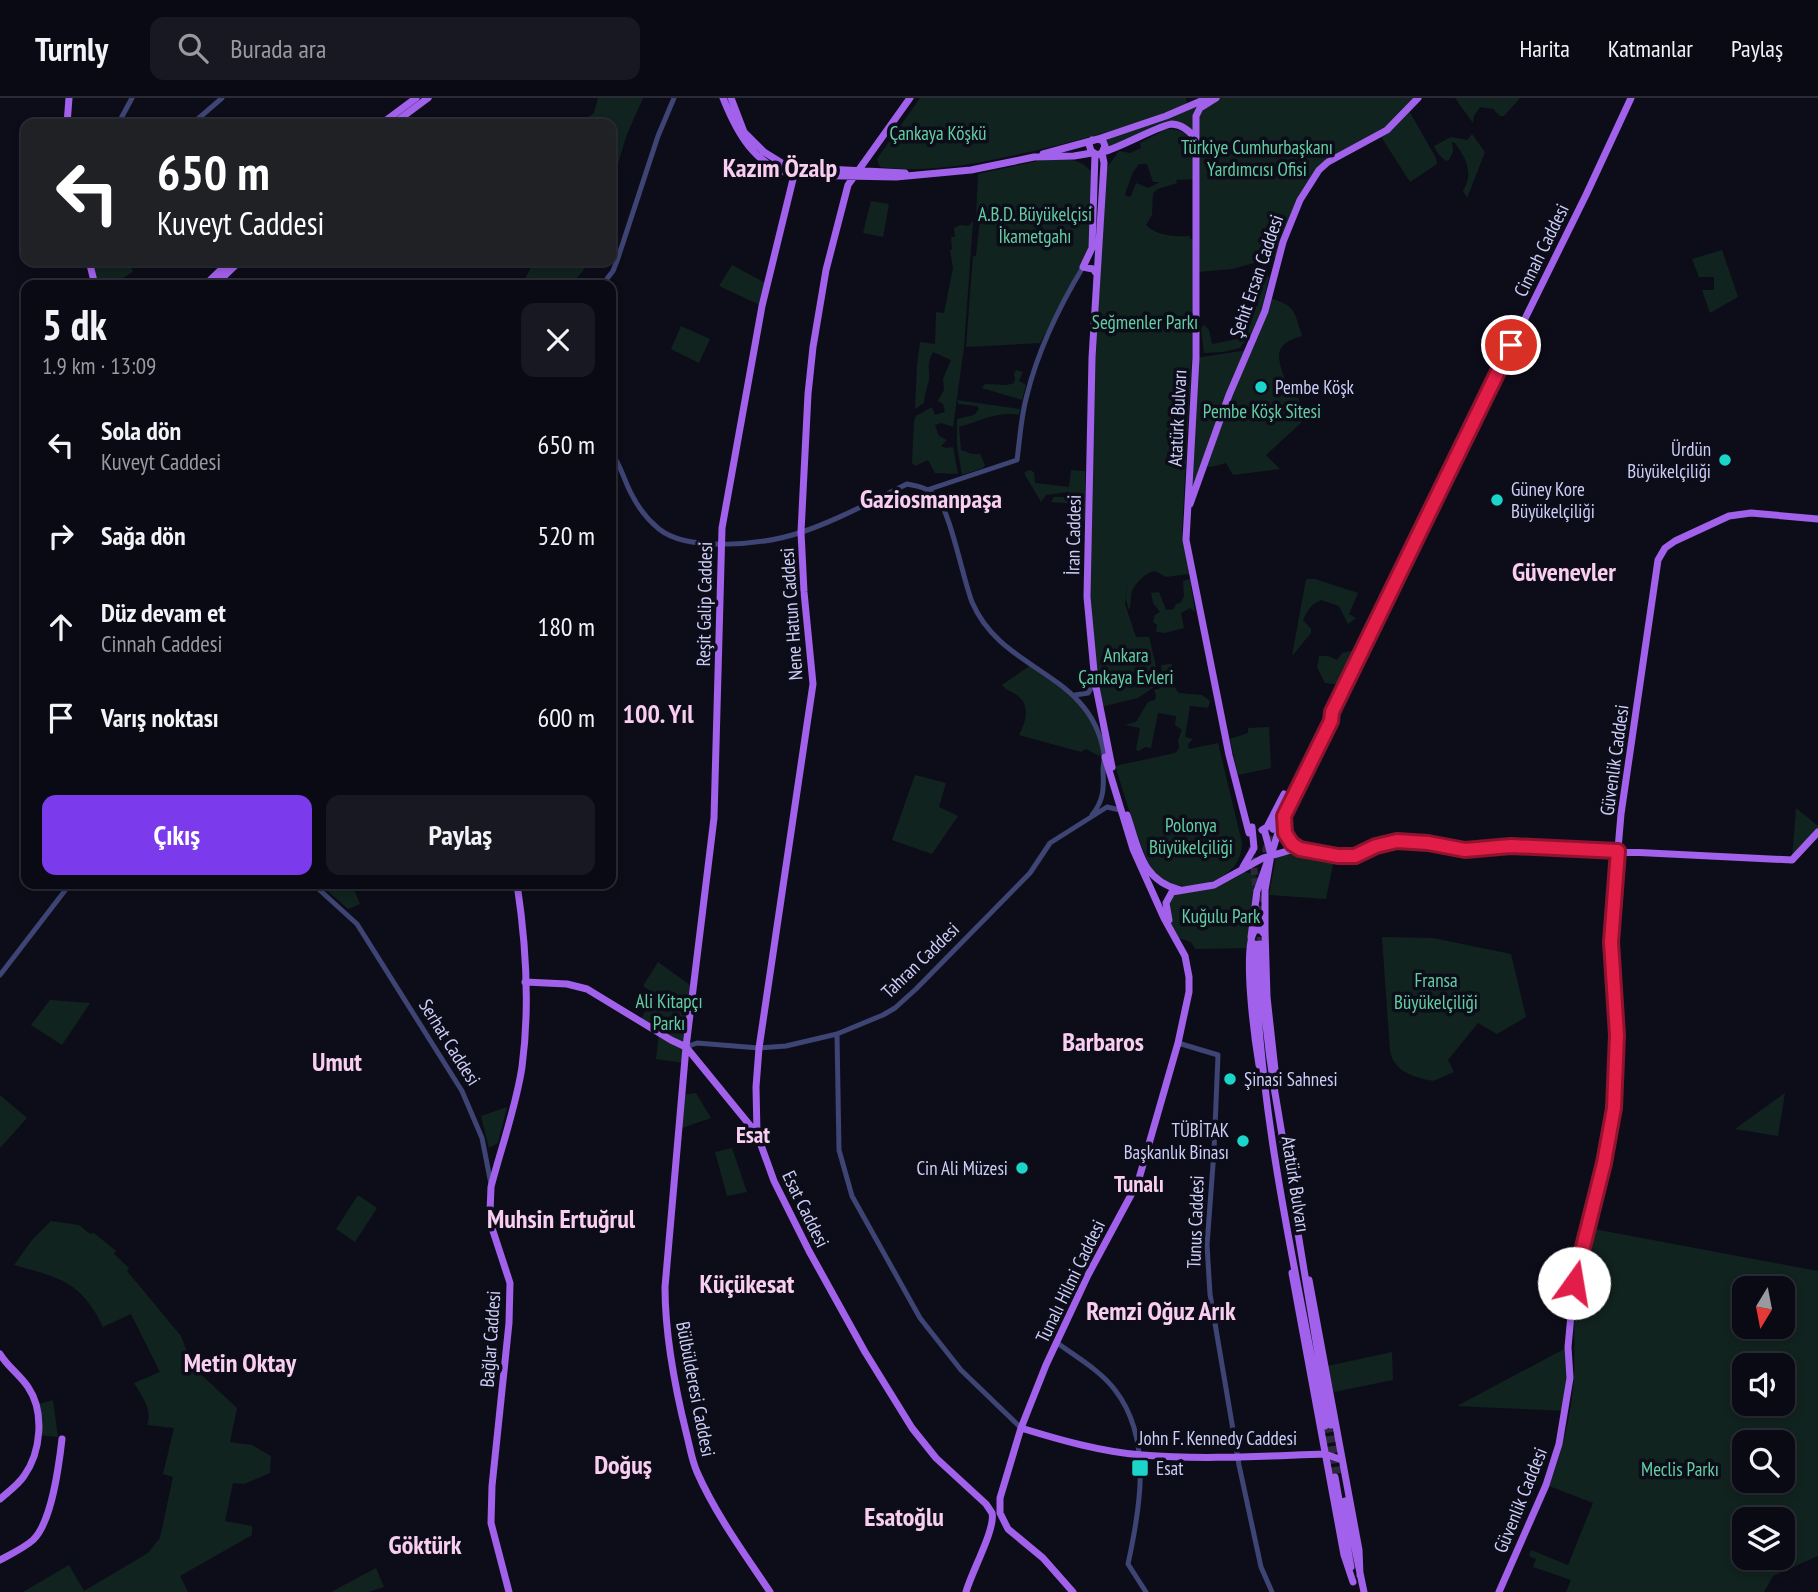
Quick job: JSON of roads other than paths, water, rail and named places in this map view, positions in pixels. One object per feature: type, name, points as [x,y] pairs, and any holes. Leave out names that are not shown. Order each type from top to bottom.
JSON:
[{"type":"main road","points":[[67,119],[69,98]]},
{"type":"main road","points":[[389,119],[416,98]]},
{"type":"main road","points":[[400,119],[428,98]]},
{"type":"main road","points":[[723,98],[735,128],[749,148],[782,172],[896,177],[971,170],[1033,157],[1166,116],[1208,98]]},
{"type":"main road","points":[[731,98],[744,132],[774,160],[796,171]]},
{"type":"main road","name":"Nene Hatun Caddesi","points":[[757,1134],[759,1048],[813,684],[804,592],[802,533],[808,394],[813,347],[832,243],[848,185],[910,98]]},
{"type":"main road","name":"Atatürk Bulvarı","points":[[1216,98],[1197,113],[1196,346],[1186,540],[1229,755],[1251,830]]},
{"type":"main road","name":"Şehit Ersan Caddesi","points":[[1186,511],[1232,387],[1270,298],[1291,219],[1319,170],[1338,155],[1387,130],[1418,98]]},
{"type":"main road","name":"Cinnah Caddesi","points":[[1273,829],[1586,195],[1631,98]]},
{"type":"main road","points":[[1033,157],[1098,153],[1118,148],[1167,124],[1183,127],[1196,141]]},
{"type":"main road","points":[[1095,139],[1104,143],[1093,169],[1092,248],[1083,267],[1093,269],[1096,274]]},
{"type":"main road","points":[[1095,139],[1089,147],[1098,153]]},
{"type":"main road","points":[[1103,169],[1118,148]]},
{"type":"main road","points":[[871,153],[873,167],[878,171]]},
{"type":"main road","name":"İran Caddesi","points":[[1098,153],[1103,169],[1096,274],[1087,587],[1095,682],[1112,768],[1146,865],[1157,881]]},
{"type":"main road","points":[[1074,156],[1086,161],[1093,169]]},
{"type":"main road","name":"Reşit Galip Caddesi","points":[[686,1047],[714,818],[721,544],[762,306],[796,171]]},
{"type":"main road","points":[[855,174],[878,171],[920,174]]},
{"type":"main road","points":[[211,280],[230,266]]},
{"type":"main road","points":[[219,280],[232,266]]},
{"type":"main road","name":"Güvenlik Caddesi","points":[[1499,1592],[1546,1485],[1559,1444],[1570,1378],[1568,1347],[1574,1283],[1606,1154],[1615,1090],[1617,1035],[1611,942],[1618,851],[1626,777],[1661,553],[1675,541],[1729,516],[1751,513],[1818,519]]},
{"type":"main road","points":[[1275,1092],[1255,942],[1260,880],[1284,816],[1331,721],[1332,712]]},
{"type":"main road","points":[[1105,757],[1120,810],[1150,889],[1170,928]]},
{"type":"main road","points":[[1275,1092],[1267,997],[1267,856],[1264,829],[1284,794]]},
{"type":"main road","points":[[1284,816],[1287,838],[1300,849]]},
{"type":"main road","points":[[1241,871],[1254,848],[1251,830],[1264,829]]},
{"type":"main road","points":[[1170,928],[1166,903],[1171,894],[1180,890],[1208,887],[1267,856],[1300,849],[1351,857],[1376,846],[1405,841],[1465,850],[1511,846],[1793,860],[1818,832]]},
{"type":"main road","points":[[1241,871],[1254,874],[1265,890]]},
{"type":"main road","points":[[1150,889],[1161,892],[1157,881]]},
{"type":"main road","points":[[1157,881],[1180,890]]},
{"type":"main road","name":"Bağlar Caddesi","points":[[509,1592],[491,1523],[492,1486],[509,1323],[510,1283],[491,1221],[491,1188],[522,1068],[525,982],[523,923],[518,889]]},
{"type":"main road","name":"Tunalı Hilmi Caddesi","points":[[1000,1498],[1021,1428],[1056,1342],[1138,1182],[1178,1043],[1189,992],[1185,956],[1170,928]]},
{"type":"main road","points":[[1255,942],[1256,930],[1266,935]]},
{"type":"main road","name":"Atatürk Bulvarı","points":[[1255,942],[1257,1007],[1266,1092],[1330,1429]]},
{"type":"main road","name":"Esat Caddesi","points":[[525,982],[567,984],[587,989],[686,1047],[757,1134],[785,1205],[881,1380],[928,1450],[986,1504]]},
{"type":"main road","name":"Bülbülderesi Caddesi","points":[[686,1047],[665,1287],[666,1326],[671,1361],[682,1419],[696,1469],[727,1528],[770,1592]]},
{"type":"main road","name":"Atatürk Bulvarı","points":[[1275,1092],[1296,1257]]},
{"type":"main road","points":[[0,1354],[3,1365],[24,1382],[33,1395],[38,1418],[34,1456],[23,1477],[0,1499]]},
{"type":"main road","name":"John F. Kennedy Caddesi","points":[[1021,1428],[1140,1455],[1237,1457],[1324,1450]]},
{"type":"main road","points":[[1324,1450],[1334,1441],[1330,1429]]},
{"type":"main road","points":[[1330,1429],[1324,1450],[1337,1475],[1359,1550],[1364,1592]]},
{"type":"main road","points":[[1330,1429],[1342,1460],[1337,1475],[1344,1555],[1355,1592]]},
{"type":"main road","points":[[0,1560],[26,1546],[36,1538],[41,1529],[55,1489],[62,1439]]},
{"type":"main road","points":[[1324,1450],[1342,1460]]},
{"type":"main road","points":[[966,1592],[972,1571],[991,1530],[994,1516],[986,1504],[1000,1498],[1000,1513],[1008,1529],[1043,1558],[1073,1592]]},
{"type":"main road","points":[[991,1530],[1008,1529]]},
{"type":"street","points":[[121,119],[132,98]]},
{"type":"street","points":[[197,119],[222,98]]},
{"type":"street","points":[[616,263],[658,136],[674,98]]},
{"type":"street","points":[[927,490],[1017,460],[1025,402],[1035,368],[1048,332],[1083,267]]},
{"type":"street","points":[[616,460],[632,495],[658,528],[679,540],[692,543],[721,544],[802,533],[907,484],[927,490],[941,504],[972,600],[987,629],[1031,665],[1075,695],[1092,718],[1105,757],[1103,795],[1092,815]]},
{"type":"street","points":[[1075,695],[1088,693],[1095,682]]},
{"type":"street","name":"Tahran Caddesi","points":[[686,1047],[697,1043],[759,1048],[803,1043],[868,1022],[895,1008],[1031,873],[1050,843],[1107,807],[1120,810]]},
{"type":"street","points":[[0,975],[66,889]]},
{"type":"street","name":"Serhat Caddesi","points":[[318,889],[357,924],[462,1090],[482,1138],[491,1188]]},
{"type":"street","name":"John F. Kennedy Caddesi","points":[[836,1034],[838,1150],[852,1196],[919,1318],[961,1370],[1021,1428]]},
{"type":"street","name":"Tunus Caddesi","points":[[1178,1043],[1218,1055],[1208,1269],[1237,1457],[1261,1567],[1272,1592]]},
{"type":"street","points":[[1056,1342],[1096,1370],[1116,1391],[1131,1422],[1140,1455],[1139,1500],[1128,1564],[1146,1592]]},
{"type":"tunnel","points":[[1265,863],[1266,849],[1273,829]]},
{"type":"tunnel","points":[[1252,847],[1256,891]]},
{"type":"tunnel","points":[[1260,944],[1262,892]]},
{"type":"tunnel","points":[[1331,1425],[1341,1476]]},
{"type":"tunnel","points":[[1325,1426],[1335,1477]]},
{"type":"place","name":"Pembe Köşk","points":[[1261,387]]},
{"type":"place","name":"Ürdün Büyükelçiliği","points":[[1725,460]]},
{"type":"place","name":"Güney Kore Büyükelçiliği","points":[[1497,500]]},
{"type":"place","name":"Şinasi Sahnesi","points":[[1230,1079]]},
{"type":"place","name":"TÜBİTAK Başkanlık Binası","points":[[1243,1141]]},
{"type":"place","name":"Cin Ali Müzesi","points":[[1022,1168]]},
{"type":"place","name":"Esat","points":[[1140,1468]]},
{"type":"district","name":"Kazım Özalp","points":[[780,167]]},
{"type":"district","name":"Gaziosmanpaşa","points":[[931,498]]},
{"type":"district","name":"Güvenevler","points":[[1564,571]]},
{"type":"district","name":"100. Yıl","points":[[658,713]]},
{"type":"district","name":"Barbaros","points":[[1103,1041]]},
{"type":"district","name":"Umut","points":[[337,1061]]},
{"type":"district","name":"Esat","points":[[753,1134]]},
{"type":"district","name":"Tunalı","points":[[1139,1183]]},
{"type":"district","name":"Muhsin Ertuğrul","points":[[561,1218]]},
{"type":"district","name":"Küçükesat","points":[[747,1283]]},
{"type":"district","name":"Remzi Oğuz Arık","points":[[1161,1310]]},
{"type":"district","name":"Metin Oktay","points":[[240,1362]]},
{"type":"district","name":"Doğuş","points":[[623,1464]]},
{"type":"district","name":"Esatoğlu","points":[[904,1516]]},
{"type":"district","name":"Göktürk","points":[[425,1544]]},
{"type":"park label","name":"Çankaya Köşkü","points":[[938,133]]},
{"type":"park label","name":"Türkiye Cumhurbaşkanı Yardımcısı Ofisi","points":[[1257,158]]},
{"type":"park label","name":"A.B.D. Büyükelçisi İkametgahı","points":[[1035,225]]},
{"type":"park label","name":"Seğmenler Parkı","points":[[1145,322]]},
{"type":"park label","name":"Pembe Köşk Sitesi","points":[[1262,411]]},
{"type":"park label","name":"Ankara Çankaya Evleri","points":[[1126,666]]},
{"type":"park label","name":"Polonya Büyükelçiliği","points":[[1191,836]]},
{"type":"park label","name":"Kuğulu Park","points":[[1221,916]]},
{"type":"park label","name":"Fransa Büyükelçiliği","points":[[1436,991]]},
{"type":"park label","name":"Ali Kitapçı Parkı","points":[[669,1012]]},
{"type":"park label","name":"Meclis Parkı","points":[[1680,1469]]}]
